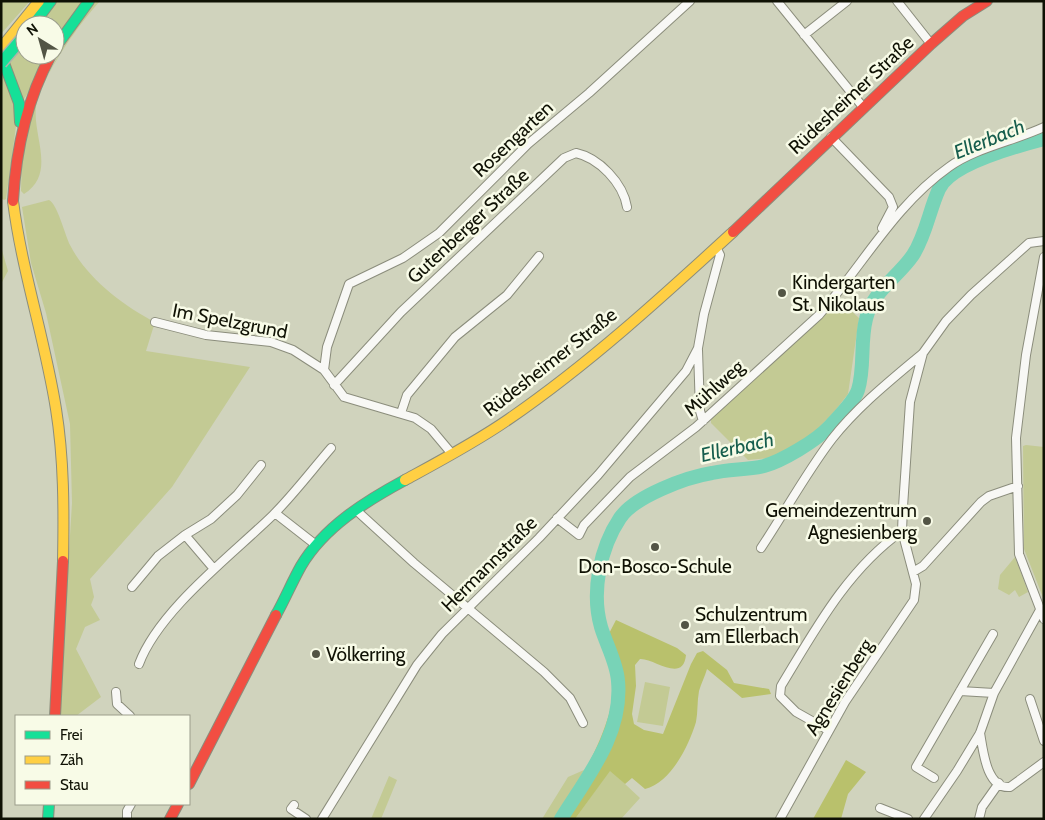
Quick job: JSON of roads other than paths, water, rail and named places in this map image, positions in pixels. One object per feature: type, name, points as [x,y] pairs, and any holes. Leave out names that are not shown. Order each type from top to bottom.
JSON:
[{"type":"main road","points":[[32,15],[39,1]]},
{"type":"main road","points":[[37,15],[52,1]]},
{"type":"main road","points":[[65,32],[89,1]]},
{"type":"main road","name":"Rüdesheimer Straße","points":[[190,782],[302,565],[316,545],[333,527],[356,510],[512,418],[556,384],[716,247],[931,44],[963,16],[983,2]]},
{"type":"main road","points":[[1,48],[15,35]]},
{"type":"main road","points":[[1,63],[15,47]]},
{"type":"main road","points":[[1,55],[19,103],[20,133]]},
{"type":"main road","points":[[46,65],[35,87],[20,133],[17,148],[14,201],[17,241],[45,349],[60,439],[63,536],[55,715]]},
{"type":"main road","points":[[48,819],[49,805]]},
{"type":"main road","points":[[170,819],[177,805]]},
{"type":"street","name":"Rosengarten","points":[[324,370],[327,347],[349,284],[403,258],[439,233],[528,144],[596,86],[690,1]]},
{"type":"street","points":[[777,1],[863,107]]},
{"type":"street","points":[[804,35],[847,1]]},
{"type":"street","points":[[897,1],[931,44]]},
{"type":"street","name":"Mühlweg","points":[[557,518],[579,535],[584,525],[630,477],[703,420],[820,315],[836,296],[879,235],[911,199],[950,166],[965,157],[1020,138],[1044,127]]},
{"type":"street","name":"Mühlweg","points":[[831,137],[889,197],[893,207],[879,235]]},
{"type":"street","name":"Gutenberger Straße","points":[[334,386],[401,312],[564,158],[576,153],[594,158],[625,196],[627,206]]},
{"type":"street","points":[[761,548],[822,454],[842,428],[885,384],[923,353],[946,321],[971,295],[1029,243],[1044,241]]},
{"type":"street","name":"Hermannstraße","points":[[322,819],[417,664],[442,634],[598,475],[686,371],[698,348],[720,255],[716,247]]},
{"type":"street","points":[[401,413],[406,396],[455,337],[507,295],[539,256]]},
{"type":"street","points":[[1044,257],[1019,408],[1016,438],[1019,554],[1044,619]]},
{"type":"street","name":"Im Spelzgrund","points":[[155,322],[195,333],[258,340],[281,345],[307,358],[324,370],[340,394],[350,400],[401,413],[424,424],[452,454]]},
{"type":"street","name":"Hermannstraße","points":[[698,348],[700,411],[703,420]]},
{"type":"street","name":"Agnesienberg","points":[[780,819],[828,730],[911,606],[916,592],[913,572],[902,531],[908,418],[923,353]]},
{"type":"street","points":[[139,664],[143,652],[169,617],[214,569],[275,513],[331,448]]},
{"type":"street","points":[[132,587],[158,556],[210,519],[231,501],[262,465]]},
{"type":"street","points":[[913,572],[923,566],[981,502],[989,496],[1018,486]]},
{"type":"street","points":[[356,510],[468,609],[544,672],[566,694],[583,723]]},
{"type":"street","points":[[275,513],[316,545]]},
{"type":"street","points":[[828,730],[785,703],[780,696],[781,686],[826,612],[846,586],[864,563],[902,531]]},
{"type":"street","points":[[185,535],[214,569]]},
{"type":"street","points":[[924,819],[980,733],[994,693],[1040,610]]},
{"type":"street","points":[[934,778],[916,766],[993,634]]},
{"type":"street","points":[[960,691],[994,693]]},
{"type":"street","points":[[116,692],[116,704],[129,715]]},
{"type":"street","points":[[1030,699],[1044,741]]},
{"type":"street","points":[[980,733],[983,760],[999,783],[1010,787],[1044,762]]},
{"type":"street","points":[[979,819],[982,807],[999,783]]},
{"type":"street","points":[[127,819],[127,811],[130,805]]},
{"type":"street","points":[[294,805],[291,809],[306,819]]},
{"type":"street","points":[[880,808],[908,819]]},
{"type":"waterway","name":"Ellerbach","points":[[561,819],[592,771],[609,737],[615,719],[618,681],[614,660],[601,627],[598,613],[597,585],[607,543],[620,518],[637,502],[676,483],[701,475],[764,466],[780,460],[816,438],[829,427],[853,399],[858,390],[864,328],[869,309],[880,293],[913,255],[921,239],[939,189],[946,180],[970,164],[1002,151],[1044,139]]},
{"type":"place","name":"Kindergarten St. Nikolaus","points":[[782,293]]},
{"type":"place","name":"Gemeindezentrum Agnesienberg","points":[[927,521]]},
{"type":"place","name":"Don-Bosco-Schule","points":[[655,547]]},
{"type":"place","name":"Schulzentrum am Ellerbach","points":[[685,625]]},
{"type":"place","name":"Völkerring","points":[[316,654]]}]
